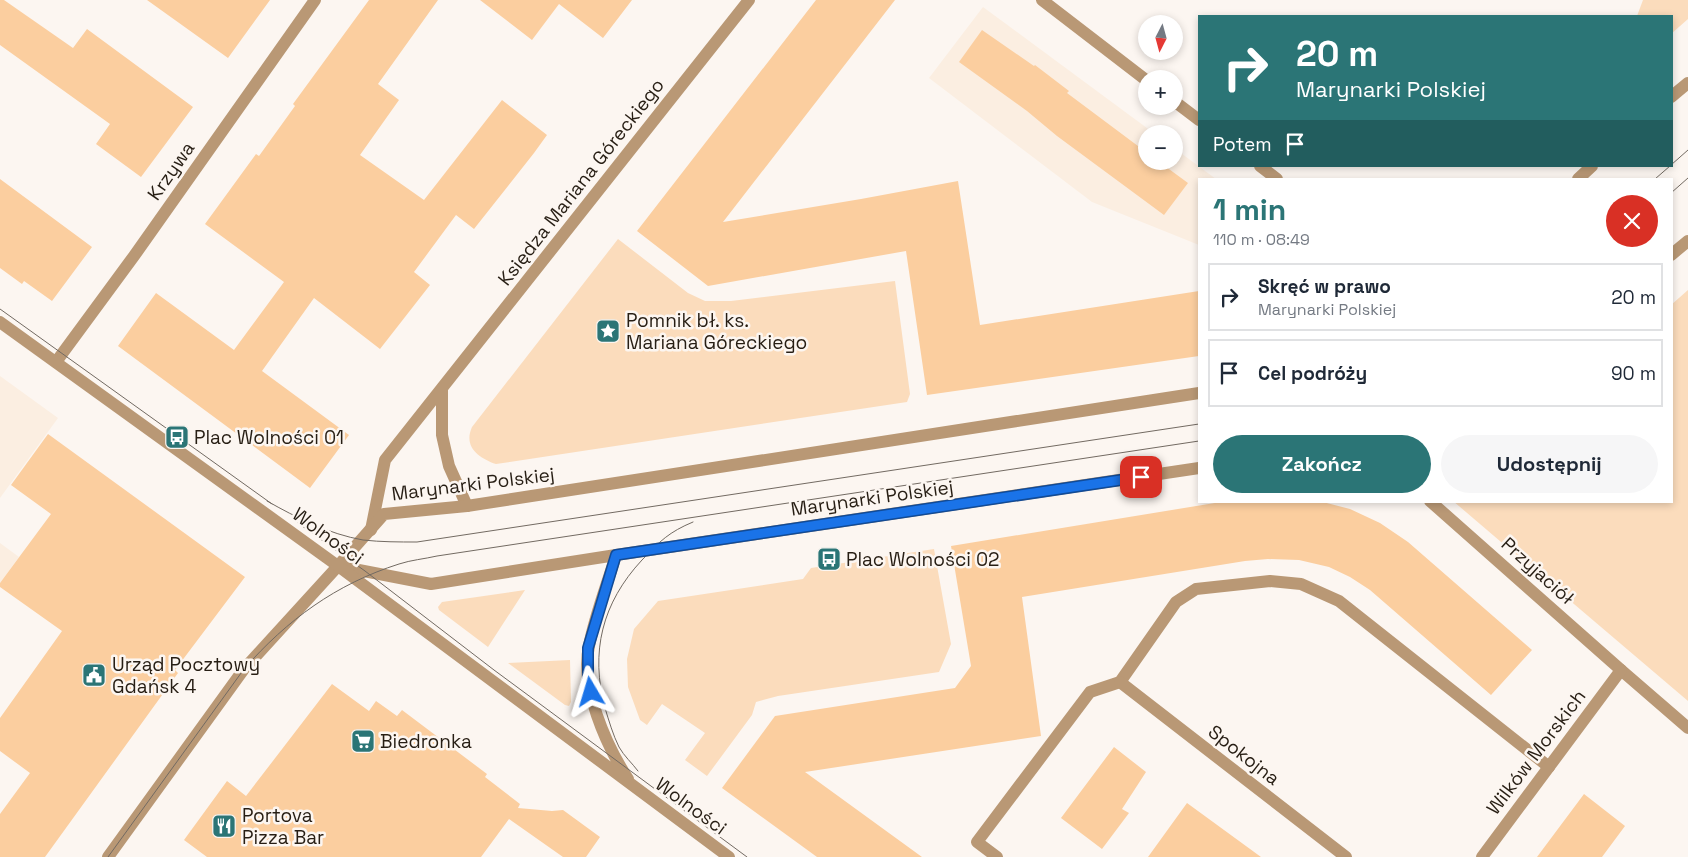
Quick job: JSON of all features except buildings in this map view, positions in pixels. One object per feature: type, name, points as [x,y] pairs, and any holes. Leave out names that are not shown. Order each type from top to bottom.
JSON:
[{"type":"street","name":"Krzywa","points":[[56,362],[140,248],[315,0]]},
{"type":"street","name":"Księdza Mariana Góreckiego","points":[[371,530],[385,460],[749,0]]},
{"type":"street","points":[[1042,0],[1138,74]]},
{"type":"street","points":[[1673,95],[1688,83]]},
{"type":"street","points":[[1183,108],[1198,119]]},
{"type":"street","points":[[1261,167],[1275,178]]},
{"type":"street","points":[[1579,178],[1591,167]]},
{"type":"street","points":[[1673,253],[1688,241]]},
{"type":"street","name":"Wolności","points":[[0,322],[338,566],[729,857]]},
{"type":"street","points":[[442,388],[442,435],[449,466],[467,506]]},
{"type":"street","name":"Marynarki Polskiej","points":[[338,566],[384,514],[467,506],[1198,393]]},
{"type":"street","name":"Marynarki Polskiej","points":[[338,566],[431,584],[1198,468]]},
{"type":"street","name":"Przyjaciół","points":[[1432,503],[1688,728]]},
{"type":"street","name":"Wolności","points":[[616,555],[588,648],[588,676],[594,709],[616,759],[632,785]]},
{"type":"street","points":[[108,857],[244,669],[338,566]]},
{"type":"street","points":[[997,857],[977,842],[1090,692],[1120,682],[1176,602],[1196,589],[1270,581],[1301,584],[1339,601],[1549,767]]},
{"type":"street","name":"Wilków Morskich","points":[[1482,857],[1621,670]]},
{"type":"street","name":"Spokojna","points":[[1120,682],[1346,857]]},
{"type":"shaded area","points":[[1643,0],[1688,0],[1688,19],[1673,32],[1673,15],[1637,15]]},
{"type":"shaded area","points":[[983,7],[1143,125],[1138,125],[1138,170],[1183,170],[1183,155],[1215,178],[1198,178],[1198,245],[1092,202],[929,78]]},
{"type":"shaded area","points":[[618,239],[688,293],[705,301],[731,301],[895,281],[910,394],[907,402],[496,464],[479,455],[471,446],[470,434],[472,427]]},
{"type":"shaded area","points":[[1688,290],[1688,701],[1455,503],[1673,503],[1673,303]]},
{"type":"shaded area","points":[[0,376],[58,418],[0,498]]},
{"type":"shaded area","points":[[0,543],[19,557],[0,583]]},
{"type":"shaded area","points":[[934,549],[951,644],[939,672],[778,696],[756,702],[752,715],[707,776],[685,760],[705,733],[662,704],[647,725],[640,720],[628,687],[627,659],[634,629],[658,601],[803,579],[811,568]]},
{"type":"shaded area","points":[[525,590],[488,647],[439,610],[438,607],[442,602]]},
{"type":"shaded area","points":[[570,660],[571,702],[569,706],[508,663]]},
{"type":"tram line","points":[[1673,163],[1688,150]]},
{"type":"tram line","points":[[1656,178],[1669,167]]},
{"type":"tram line","points":[[1673,191],[1688,178]]},
{"type":"tram line","points":[[0,309],[272,504]]},
{"type":"tram line","points":[[267,501],[314,525],[338,534],[363,540],[417,542],[1198,424]]},
{"type":"tram line","points":[[108,857],[244,669],[260,651],[314,606],[354,582],[376,572],[404,563],[437,556],[1198,441]]},
{"type":"tram line","points":[[638,771],[619,747],[605,708],[599,667],[603,629],[617,593],[628,576],[654,547],[677,529],[693,522]]},
{"type":"tram line","points":[[298,523],[747,857]]},
{"type":"place","name":"Pomnik bł. ks. Mariana Góreckiego","points":[[608,331]]},
{"type":"place","name":"Plac Wolności 01","points":[[177,437]]},
{"type":"place","name":"Plac Wolności 02","points":[[829,559]]},
{"type":"place","name":"Urząd Pocztowy Gdańsk 4","points":[[94,675]]},
{"type":"place","name":"Biedronka","points":[[363,741]]},
{"type":"place","name":"Portova Pizza Bar","points":[[224,826]]},
{"type":"route","points":[[591,692],[588,676],[588,648],[616,555],[1141,477]]}]
